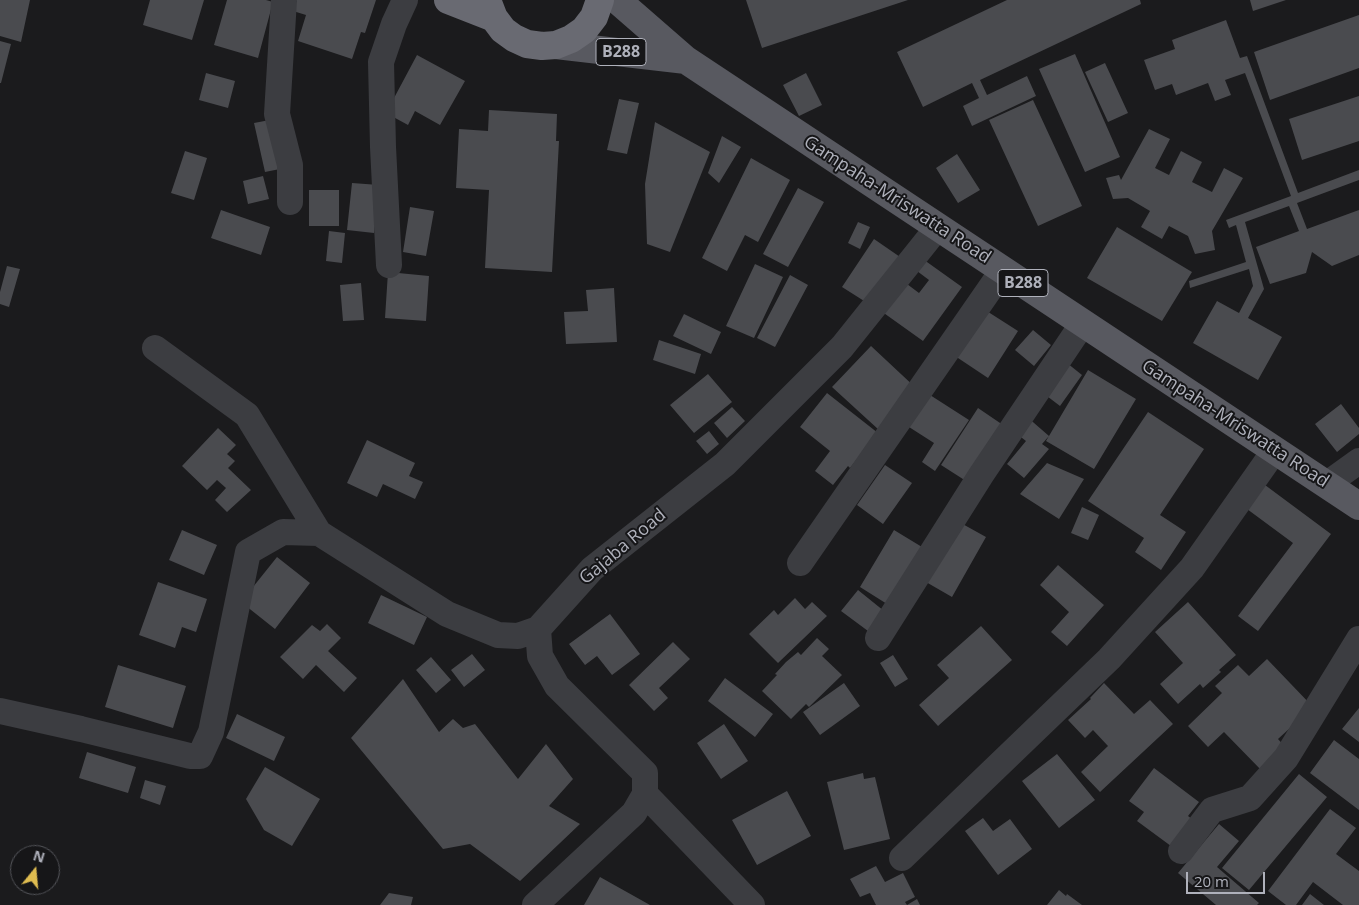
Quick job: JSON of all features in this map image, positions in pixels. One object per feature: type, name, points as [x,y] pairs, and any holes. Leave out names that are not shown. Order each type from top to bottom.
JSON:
[{"type":"highway","points":[[448,0],[490,9],[503,30],[514,38],[527,44],[542,46],[556,45],[571,39],[584,30],[594,17],[600,0]]},
{"type":"main road","name":"Gampaha-Mriswatta Road","points":[[618,0],[686,60],[1359,506]]},
{"type":"main road","name":"Gampaha-Mriswatta Road","points":[[556,45],[686,60]]},
{"type":"street","points":[[284,0],[277,114],[290,165],[290,202]]},
{"type":"street","points":[[389,265],[381,62],[394,24],[405,0]]},
{"type":"street","name":"Gajaba Road","points":[[538,629],[592,569],[725,464],[842,348],[938,227]]},
{"type":"street","points":[[800,563],[1003,270]]},
{"type":"street","points":[[878,638],[981,475],[1083,323]]},
{"type":"street","points":[[155,348],[247,415],[318,533],[447,614],[498,635],[518,636],[538,629],[540,656],[558,686],[645,773],[645,794],[634,813],[535,905]]},
{"type":"street","points":[[902,858],[1109,659],[1192,568],[1275,450]]},
{"type":"street","points":[[1327,484],[1359,461]]},
{"type":"street","points":[[0,711],[190,756],[200,756],[212,732],[248,552],[283,532],[318,533]]},
{"type":"street","points":[[1181,851],[1212,810],[1250,798],[1286,758],[1359,639]]},
{"type":"street","points":[[645,794],[752,905]]},
{"type":"building","points":[[0,0],[30,0],[21,42],[0,36]]},
{"type":"building","points":[[150,0],[204,0],[192,40],[143,25]]},
{"type":"building","points":[[227,0],[266,0],[273,2],[258,58],[214,45]]},
{"type":"building","points":[[297,0],[376,0],[365,33],[361,32],[352,59],[298,41],[306,15],[293,11]]},
{"type":"building","points":[[746,0],[908,0],[762,48]]},
{"type":"building","points":[[1007,0],[1140,0],[1141,4],[980,80],[987,95],[1027,76],[1036,96],[972,126],[963,106],[979,98],[972,83],[923,107],[897,52]]},
{"type":"building","points":[[1250,0],[1286,0],[1253,11]]},
{"type":"building","points":[[1359,15],[1359,68],[1270,100],[1254,52]]},
{"type":"building","points":[[1226,20],[1240,58],[1247,56],[1298,193],[1359,170],[1359,180],[1297,203],[1307,229],[1359,210],[1359,255],[1332,266],[1312,252],[1306,273],[1270,284],[1256,247],[1299,231],[1289,206],[1245,222],[1264,289],[1248,318],[1282,337],[1258,380],[1193,343],[1217,301],[1239,313],[1253,286],[1249,269],[1190,288],[1189,281],[1246,262],[1236,225],[1229,228],[1226,220],[1291,196],[1245,73],[1225,80],[1231,95],[1215,101],[1208,83],[1176,95],[1172,84],[1155,90],[1144,60],[1175,49],[1172,40]]},
{"type":"building","points":[[0,41],[11,44],[1,83],[0,83]]},
{"type":"building","points":[[1075,54],[1120,157],[1085,172],[1039,69]]},
{"type":"building","points":[[417,55],[465,81],[440,125],[415,111],[408,125],[386,113]]},
{"type":"building","points":[[1105,63],[1128,113],[1108,122],[1085,72]]},
{"type":"building","points":[[206,73],[235,81],[228,108],[199,100]]},
{"type":"building","points":[[806,73],[822,105],[799,116],[783,85]]},
{"type":"building","points":[[1359,96],[1359,141],[1302,160],[1289,119]]},
{"type":"building","points":[[619,99],[639,103],[627,154],[607,150]]},
{"type":"building","points":[[1033,100],[1082,206],[1038,226],[989,120]]},
{"type":"building","points":[[489,110],[557,114],[556,141],[559,141],[552,272],[485,268],[489,190],[456,188],[459,129],[488,131]]},
{"type":"building","points":[[275,119],[285,168],[265,172],[254,123]]},
{"type":"building","points":[[655,122],[710,152],[670,252],[647,244],[645,184]]},
{"type":"building","points":[[1149,129],[1170,139],[1155,168],[1169,175],[1181,151],[1202,162],[1192,182],[1212,192],[1224,168],[1243,178],[1212,231],[1215,250],[1195,254],[1188,236],[1169,226],[1162,239],[1141,227],[1150,211],[1128,198],[1113,199],[1106,178],[1119,175],[1121,180]]},
{"type":"building","points":[[722,136],[741,147],[719,183],[708,173]]},
{"type":"building","points":[[185,151],[207,158],[194,200],[171,193]]},
{"type":"building","points":[[957,154],[980,190],[958,203],[936,168]]},
{"type":"building","points":[[751,158],[790,180],[758,242],[745,235],[727,271],[702,258]]},
{"type":"building","points":[[263,176],[269,199],[248,204],[243,181]]},
{"type":"building","points":[[352,183],[379,185],[374,233],[347,230]]},
{"type":"building","points":[[798,188],[824,202],[788,267],[763,254]]},
{"type":"building","points":[[309,190],[339,190],[339,226],[309,226]]},
{"type":"building","points":[[410,207],[434,211],[426,256],[403,252]]},
{"type":"building","points":[[221,210],[270,227],[261,255],[211,238]]},
{"type":"building","points":[[858,222],[870,227],[860,249],[848,243]]},
{"type":"building","points":[[1117,227],[1192,272],[1162,321],[1087,278]]},
{"type":"building","points":[[329,231],[345,233],[342,263],[326,261]]},
{"type":"building","points":[[874,239],[903,259],[872,306],[842,287]]},
{"type":"building","points":[[920,257],[962,287],[923,341],[881,311],[903,281],[919,293],[929,280],[913,268]]},
{"type":"building","points":[[755,264],[783,277],[754,338],[726,326]]},
{"type":"building","points":[[7,266],[20,269],[9,307],[0,304],[0,292]]},
{"type":"building","points":[[388,272],[429,276],[426,321],[385,318]]},
{"type":"building","points":[[790,275],[808,285],[775,347],[757,338]]},
{"type":"building","points":[[361,283],[364,320],[343,321],[340,285]]},
{"type":"building","points":[[614,288],[617,342],[566,344],[564,312],[588,311],[586,290]]},
{"type":"building","points":[[982,308],[1018,331],[988,378],[952,354]]},
{"type":"building","points":[[684,314],[721,332],[711,354],[673,336]]},
{"type":"building","points":[[1033,330],[1051,345],[1034,366],[1015,350]]},
{"type":"building","points":[[659,340],[701,354],[695,374],[653,360]]},
{"type":"building","points":[[871,346],[917,389],[879,430],[832,387]]},
{"type":"building","points":[[1062,359],[1082,375],[1060,406],[1039,390]]},
{"type":"building","points":[[1088,370],[1136,399],[1094,469],[1046,441]]},
{"type":"building","points":[[708,374],[732,402],[694,433],[670,405]]},
{"type":"building","points":[[827,393],[878,433],[850,468],[848,466],[833,485],[815,471],[830,451],[800,427]]},
{"type":"building","points":[[930,395],[969,420],[935,471],[922,462],[934,443],[909,427]]},
{"type":"building","points":[[1341,404],[1359,428],[1359,434],[1337,452],[1315,424]]},
{"type":"building","points":[[732,407],[745,421],[727,438],[714,423]]},
{"type":"building","points":[[978,408],[1003,425],[966,481],[941,465]]},
{"type":"building","points":[[1148,412],[1204,449],[1160,515],[1186,532],[1161,570],[1135,552],[1144,538],[1088,501]]},
{"type":"building","points":[[1026,416],[1049,436],[1042,444],[1049,449],[1024,478],[1007,464],[1026,441],[1013,431]]},
{"type":"building","points":[[218,428],[236,445],[227,454],[235,461],[228,468],[251,490],[227,512],[215,500],[226,488],[217,480],[207,490],[182,466]]},
{"type":"building","points":[[709,431],[719,444],[707,454],[696,441]]},
{"type":"building","points":[[367,440],[415,463],[409,476],[423,482],[415,499],[383,484],[377,497],[347,483]]},
{"type":"building","points":[[1047,463],[1084,479],[1059,519],[1020,494]]},
{"type":"building","points":[[885,465],[912,483],[883,524],[857,505]]},
{"type":"building","points":[[1265,485],[1331,534],[1258,631],[1238,616],[1293,543],[1247,509]]},
{"type":"building","points":[[1082,507],[1099,515],[1088,540],[1071,533]]},
{"type":"building","points":[[959,522],[986,537],[952,597],[926,582]]},
{"type":"building","points":[[182,530],[217,545],[204,575],[169,560]]},
{"type":"building","points":[[894,530],[922,547],[887,604],[860,587]]},
{"type":"building","points":[[277,557],[310,583],[275,629],[241,602]]},
{"type":"building","points":[[1058,565],[1104,605],[1067,646],[1051,632],[1069,612],[1040,585]]},
{"type":"building","points":[[158,582],[207,599],[196,632],[182,627],[175,648],[139,635]]},
{"type":"building","points":[[858,590],[884,611],[868,631],[841,611]]},
{"type":"building","points":[[381,595],[427,617],[414,645],[368,623]]},
{"type":"building","points":[[795,598],[805,609],[812,602],[827,616],[778,663],[749,634],[774,610],[778,615]]},
{"type":"building","points":[[1188,602],[1236,655],[1203,688],[1200,684],[1178,704],[1160,684],[1183,663],[1155,632]]},
{"type":"building","points":[[610,614],[640,654],[612,675],[597,656],[585,665],[569,644]]},
{"type":"building","points":[[327,624],[341,638],[328,651],[357,678],[344,692],[316,665],[303,679],[280,657],[312,625],[320,631]]},
{"type":"building","points":[[981,626],[1012,660],[938,726],[919,705],[949,678],[937,665]]},
{"type":"building","points":[[817,638],[829,649],[822,656],[842,675],[809,707],[806,704],[791,719],[762,691],[786,662],[798,652],[801,655]]},
{"type":"building","points":[[673,642],[690,659],[659,688],[668,698],[654,711],[629,685]]},
{"type":"building","points":[[472,654],[485,670],[464,687],[451,670]]},
{"type":"building","points":[[893,655],[908,679],[895,687],[880,663]]},
{"type":"building","points":[[431,657],[451,680],[436,693],[416,670]]},
{"type":"building","points":[[1267,659],[1313,707],[1278,739],[1287,749],[1263,772],[1224,732],[1208,747],[1188,726],[1222,693],[1215,686],[1238,665],[1249,676]]},
{"type":"building","points":[[118,665],[186,686],[173,728],[105,707]]},
{"type":"building","points":[[725,678],[773,714],[755,737],[708,701]]},
{"type":"building","points":[[403,679],[439,732],[453,719],[463,728],[475,724],[518,779],[546,744],[573,779],[549,806],[580,824],[520,881],[470,844],[443,849],[351,738]]},
{"type":"building","points":[[844,683],[860,706],[820,735],[803,712]]},
{"type":"building","points":[[1104,683],[1134,714],[1150,700],[1173,724],[1100,792],[1081,772],[1108,746],[1093,730],[1085,738],[1068,720],[1091,699]]},
{"type":"building","points":[[1359,708],[1359,742],[1342,729]]},
{"type":"building","points":[[237,714],[285,737],[274,761],[226,738]]},
{"type":"building","points":[[724,724],[748,761],[721,779],[697,743]]},
{"type":"building","points":[[1334,740],[1359,759],[1359,810],[1310,773]]},
{"type":"building","points":[[87,752],[136,767],[128,793],[79,778]]},
{"type":"building","points":[[1057,754],[1095,800],[1059,828],[1022,781]]},
{"type":"building","points":[[265,767],[320,799],[292,846],[264,830],[246,799]]},
{"type":"building","points":[[1154,768],[1199,802],[1188,816],[1196,822],[1175,849],[1137,821],[1144,812],[1129,801]]},
{"type":"building","points":[[863,773],[864,779],[875,777],[890,839],[844,850],[827,782]]},
{"type":"building","points":[[1299,774],[1327,797],[1249,890],[1222,868]]},
{"type":"building","points":[[145,780],[166,786],[160,805],[140,798]]},
{"type":"building","points":[[787,791],[811,836],[757,865],[732,820]]},
{"type":"building","points":[[1330,809],[1356,828],[1336,854],[1359,871],[1359,905],[1343,905],[1313,882],[1296,905],[1286,905],[1268,891]]},
{"type":"building","points":[[983,818],[993,831],[1010,819],[1032,849],[998,875],[965,831]]},
{"type":"building","points":[[1219,824],[1239,841],[1217,867],[1259,903],[1257,905],[1216,905],[1178,873]]},
{"type":"building","points":[[876,866],[885,882],[903,873],[915,897],[905,902],[907,905],[876,905],[870,893],[860,897],[850,879]]},
{"type":"building","points":[[600,877],[650,905],[584,905]]},
{"type":"building","points":[[1059,890],[1066,896],[1067,894],[1082,905],[1047,905]]},
{"type":"building","points":[[389,893],[413,897],[411,905],[380,905]]},
{"type":"building","points":[[1310,894],[1324,905],[1302,905]]},
{"type":"building","points":[[917,899],[920,905],[907,905]]}]
